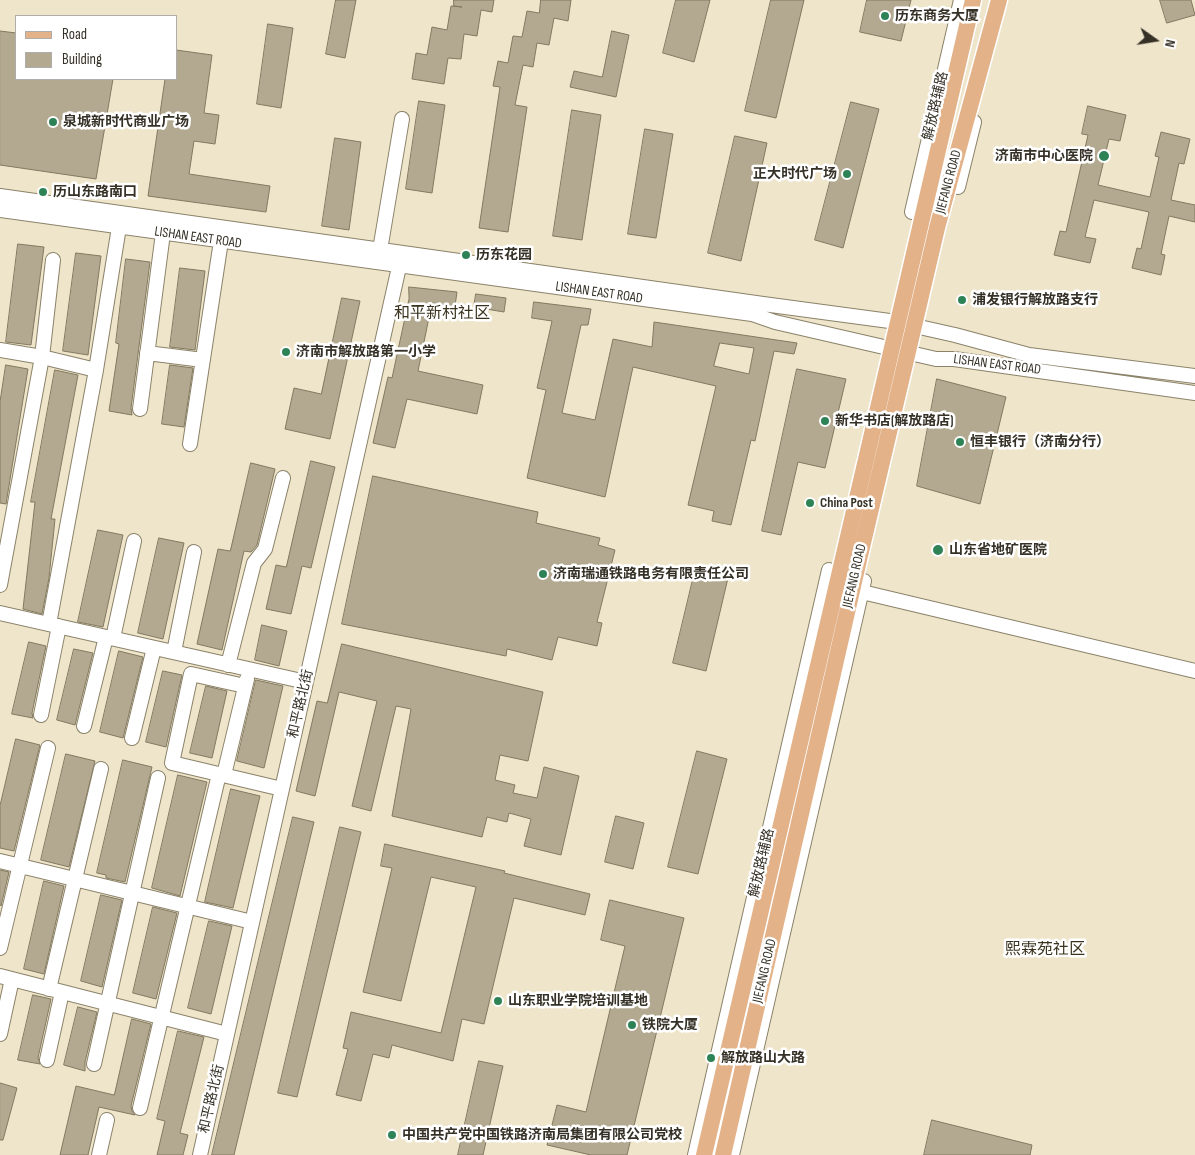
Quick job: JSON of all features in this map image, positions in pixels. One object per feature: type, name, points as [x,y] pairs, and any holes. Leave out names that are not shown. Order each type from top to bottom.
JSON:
[{"type":"main road","name":"JIEFANG ROAD","points":[[723,1155],[851,558],[916,219],[973,0]]},
{"type":"main road","name":"JIEFANG ROAD","points":[[704,1155],[851,558],[908,353],[937,228],[999,0]]},
{"type":"main road","points":[[937,228],[957,194]]},
{"type":"main road","points":[[828,570],[851,558],[863,586]]},
{"type":"street","name":"解放路辅路","points":[[916,219],[961,0]]},
{"type":"street","points":[[957,194],[1003,0]]},
{"type":"street","points":[[380,250],[402,119]]},
{"type":"street","name":"LISHAN EAST ROAD","points":[[0,196],[380,250],[401,259],[752,314],[775,322],[936,359],[954,359],[1195,392]]},
{"type":"street","name":"LISHAN EAST ROAD","points":[[0,210],[220,241],[401,259],[897,322],[1029,355],[1195,376]]},
{"type":"street","points":[[41,715],[54,625],[120,227]]},
{"type":"street","points":[[140,409],[164,233]]},
{"type":"street","points":[[190,444],[220,241]]},
{"type":"street","name":"和平路北街","points":[[200,1155],[401,259]]},
{"type":"street","points":[[0,585],[42,357],[53,260]]},
{"type":"street","points":[[0,350],[42,357],[96,370]]},
{"type":"street","points":[[147,353],[202,360]]},
{"type":"street","points":[[228,665],[254,563],[265,549],[283,478]]},
{"type":"street","points":[[84,726],[134,541]]},
{"type":"street","points":[[174,652],[194,552]]},
{"type":"street","name":"解放路辅路","points":[[695,1155],[828,570]]},
{"type":"street","points":[[732,1155],[863,586],[1195,671]]},
{"type":"street","points":[[0,613],[306,682]]},
{"type":"street","points":[[132,738],[154,648]]},
{"type":"street","points":[[140,1108],[187,906],[249,669]]},
{"type":"street","points":[[245,686],[192,674],[172,763],[282,789]]},
{"type":"street","points":[[0,948],[48,748]]},
{"type":"street","points":[[47,1060],[56,991],[75,878],[101,769]]},
{"type":"street","points":[[94,1064],[158,778]]},
{"type":"street","points":[[0,861],[252,922]]},
{"type":"street","points":[[0,1034],[6,978],[227,1034]]},
{"type":"street","points":[[99,1155],[107,1120]]},
{"type":"building","points":[[336,0],[356,0],[345,58],[326,54]]},
{"type":"building","points":[[454,0],[494,0],[492,12],[481,10],[477,36],[464,34],[461,59],[448,58],[444,84],[412,79],[416,53],[427,55],[432,27],[447,30],[451,6],[462,7],[454,6]]},
{"type":"building","points":[[541,0],[571,0],[568,21],[554,18],[549,45],[537,43],[533,67],[523,65],[515,105],[527,107],[508,232],[479,228],[500,87],[493,86],[498,61],[508,63],[513,36],[522,37],[527,11],[539,13]]},
{"type":"building","points":[[676,0],[710,0],[694,62],[663,53]]},
{"type":"building","points":[[771,0],[804,0],[776,118],[745,111]]},
{"type":"building","name":"历东商务大厦","points":[[867,0],[911,0],[901,41],[860,32]]},
{"type":"building","points":[[1160,0],[1191,0],[1195,15],[1167,23]]},
{"type":"building","points":[[268,24],[293,28],[281,108],[257,104]]},
{"type":"building","name":"泉城新时代商业广场","points":[[0,31],[15,33],[15,80],[113,80],[96,179],[0,165]]},
{"type":"building","points":[[612,31],[629,35],[616,97],[570,87],[574,71],[602,77]]},
{"type":"building","points":[[178,50],[212,55],[204,113],[219,115],[215,144],[194,141],[189,174],[270,186],[266,212],[148,196],[165,80],[178,80]]},
{"type":"building","points":[[419,101],[445,105],[432,193],[406,189]]},
{"type":"building","name":"正大时代广场","points":[[851,102],[879,109],[843,248],[815,240]]},
{"type":"building","points":[[1088,106],[1126,115],[1120,141],[1109,139],[1098,185],[1150,197],[1159,157],[1155,156],[1161,132],[1190,139],[1184,164],[1179,163],[1171,200],[1195,205],[1195,222],[1169,216],[1161,254],[1165,255],[1161,275],[1132,268],[1137,248],[1141,249],[1149,212],[1094,200],[1085,237],[1096,239],[1090,263],[1054,255],[1060,231],[1066,232],[1088,135],[1082,134]]},
{"type":"building","points":[[572,110],[601,115],[582,240],[553,236]]},
{"type":"building","points":[[645,129],[673,134],[656,238],[628,234]]},
{"type":"building","points":[[735,136],[767,143],[741,261],[708,253]]},
{"type":"building","points":[[335,138],[361,142],[349,230],[322,226]]},
{"type":"building","points":[[18,244],[44,247],[31,345],[6,342]]},
{"type":"building","points":[[76,253],[101,256],[88,355],[63,351]]},
{"type":"building","points":[[126,259],[150,262],[131,408],[132,415],[109,411],[119,344],[116,343]]},
{"type":"building","points":[[180,268],[205,271],[195,350],[170,347]]},
{"type":"building","points":[[409,287],[457,292],[455,306],[432,303],[418,371],[483,385],[477,414],[407,399],[395,448],[373,443],[388,377],[392,378],[409,299]]},
{"type":"building","points":[[476,294],[506,298],[504,312],[474,307]]},
{"type":"building","points":[[342,298],[360,301],[330,439],[285,429],[294,388],[321,394]]},
{"type":"building","points":[[534,302],[591,309],[588,325],[581,325],[562,413],[595,420],[613,339],[652,347],[654,322],[797,343],[794,354],[774,351],[755,441],[751,440],[731,525],[712,521],[714,511],[688,505],[716,386],[633,367],[605,497],[527,478],[546,390],[537,388],[552,321],[532,318]],"holes":[[[720,343],[754,348],[749,374],[714,366]]]},
{"type":"building","points":[[6,365],[28,369],[6,504],[0,503],[0,402]]},
{"type":"building","points":[[170,365],[193,368],[184,427],[162,424]]},
{"type":"building","points":[[797,369],[846,379],[825,468],[798,462],[781,535],[762,531]]},
{"type":"building","points":[[55,370],[78,375],[51,519],[55,519],[49,578],[42,614],[23,609],[35,502],[31,502]]},
{"type":"building","name":"恒丰银行（济南分行）","points":[[937,379],[1006,397],[980,504],[917,486]]},
{"type":"building","points":[[311,461],[335,467],[311,568],[302,566],[291,614],[266,609],[276,565],[286,567]]},
{"type":"building","points":[[251,463],[275,469],[257,545],[251,552],[244,551],[222,650],[197,644],[218,549],[230,551]]},
{"type":"building","points":[[373,476],[538,512],[536,523],[600,538],[598,545],[615,550],[597,622],[602,623],[597,646],[558,637],[552,660],[507,649],[506,656],[342,624]]},
{"type":"building","points":[[98,530],[123,535],[103,627],[78,622]]},
{"type":"building","points":[[159,538],[184,543],[163,639],[138,633]]},
{"type":"building","points":[[695,571],[728,578],[706,671],[673,663]]},
{"type":"building","points":[[262,625],[287,631],[279,666],[255,660]]},
{"type":"building","points":[[29,642],[46,646],[32,713],[33,718],[12,714]]},
{"type":"building","points":[[342,644],[543,692],[528,761],[500,755],[495,780],[515,785],[513,793],[537,798],[544,767],[579,776],[561,855],[524,846],[531,819],[509,813],[507,822],[487,817],[482,837],[392,816],[411,709],[396,706],[371,811],[352,806],[377,701],[339,692],[315,796],[296,791],[317,701],[327,703]]},
{"type":"building","points":[[74,649],[93,653],[75,725],[57,720]]},
{"type":"building","points":[[119,651],[143,657],[123,738],[100,732]]},
{"type":"building","points":[[163,671],[182,675],[166,747],[146,742]]},
{"type":"building","points":[[256,680],[283,686],[264,768],[237,761]]},
{"type":"building","points":[[206,686],[227,691],[212,758],[190,753]]},
{"type":"building","points":[[16,739],[40,745],[14,851],[0,848],[0,806]]},
{"type":"building","points":[[697,751],[727,759],[698,874],[668,867]]},
{"type":"building","points":[[66,754],[95,761],[69,867],[41,860]]},
{"type":"building","points":[[123,760],[152,767],[125,882],[106,878],[106,875],[97,873]]},
{"type":"building","points":[[178,775],[207,782],[180,896],[152,888]]},
{"type":"building","points":[[231,789],[260,796],[233,908],[205,902]]},
{"type":"building","points":[[616,816],[644,823],[633,869],[605,862]]},
{"type":"building","points":[[293,817],[314,822],[234,1155],[212,1155]]},
{"type":"building","points":[[340,827],[361,832],[297,1097],[278,1093]]},
{"type":"building","points":[[385,844],[505,871],[504,873],[590,894],[585,915],[514,898],[484,1024],[462,1019],[453,1061],[392,1045],[389,1058],[373,1054],[361,1101],[336,1095],[348,1049],[343,1048],[351,1012],[441,1033],[476,887],[431,877],[401,1001],[363,992],[392,868],[381,866]]},
{"type":"building","points":[[0,870],[9,872],[1,906],[0,905]]},
{"type":"building","points":[[44,881],[64,886],[44,974],[24,969]]},
{"type":"building","points":[[101,895],[122,900],[102,987],[81,981]]},
{"type":"building","name":"铁院大厦","points":[[610,900],[684,918],[627,1155],[591,1155],[547,1145],[557,1105],[586,1112],[625,946],[601,940]]},
{"type":"building","points":[[153,907],[177,913],[156,999],[133,993]]},
{"type":"building","points":[[209,921],[232,926],[211,1014],[188,1008]]},
{"type":"building","points":[[33,995],[51,999],[38,1058],[40,1064],[18,1060]]},
{"type":"building","points":[[78,1007],[97,1012],[85,1062],[85,1071],[64,1065]]},
{"type":"building","points":[[132,1019],[151,1024],[131,1106],[135,1115],[99,1107],[88,1155],[60,1155],[76,1086],[114,1095]]},
{"type":"building","points":[[178,1031],[204,1037],[180,1133],[188,1135],[183,1155],[157,1155],[165,1121],[157,1119]]},
{"type":"building","points":[[479,1061],[503,1066],[483,1155],[458,1155]]},
{"type":"building","points":[[0,1083],[17,1088],[3,1140],[0,1140]]},
{"type":"building","points":[[932,1120],[1032,1145],[1030,1155],[924,1155]]},
{"type":"place","name":"历东商务大厦","points":[[885,16]]},
{"type":"place","name":"泉城新时代商业广场","points":[[53,122]]},
{"type":"place","name":"济南市中心医院","points":[[1104,156]]},
{"type":"place","name":"正大时代广场","points":[[847,174]]},
{"type":"place","name":"历山东路南口","points":[[43,192]]},
{"type":"place","name":"历东花园","points":[[466,255]]},
{"type":"place","name":"浦发银行解放路支行","points":[[962,300]]},
{"type":"place","name":"济南市解放路第一小学","points":[[286,352]]},
{"type":"place","name":"新华书店(解放路店)","points":[[825,421]]},
{"type":"place","name":"恒丰银行（济南分行）","points":[[960,442]]},
{"type":"place","name":"China Post","points":[[810,503]]},
{"type":"place","name":"山东省地矿医院","points":[[938,550]]},
{"type":"place","name":"济南瑞通铁路电务有限责任公司","points":[[543,574]]},
{"type":"place","name":"山东职业学院培训基地","points":[[498,1001]]},
{"type":"place","name":"铁院大厦","points":[[632,1025]]},
{"type":"place","name":"解放路山大路","points":[[711,1058]]},
{"type":"place","name":"中国共产党中国铁路济南局集团有限公司党校","points":[[392,1135]]},
{"type":"district","name":"和平新村社区","points":[[442,314]]},
{"type":"district","name":"熙霖苑社区","points":[[1045,950]]}]
